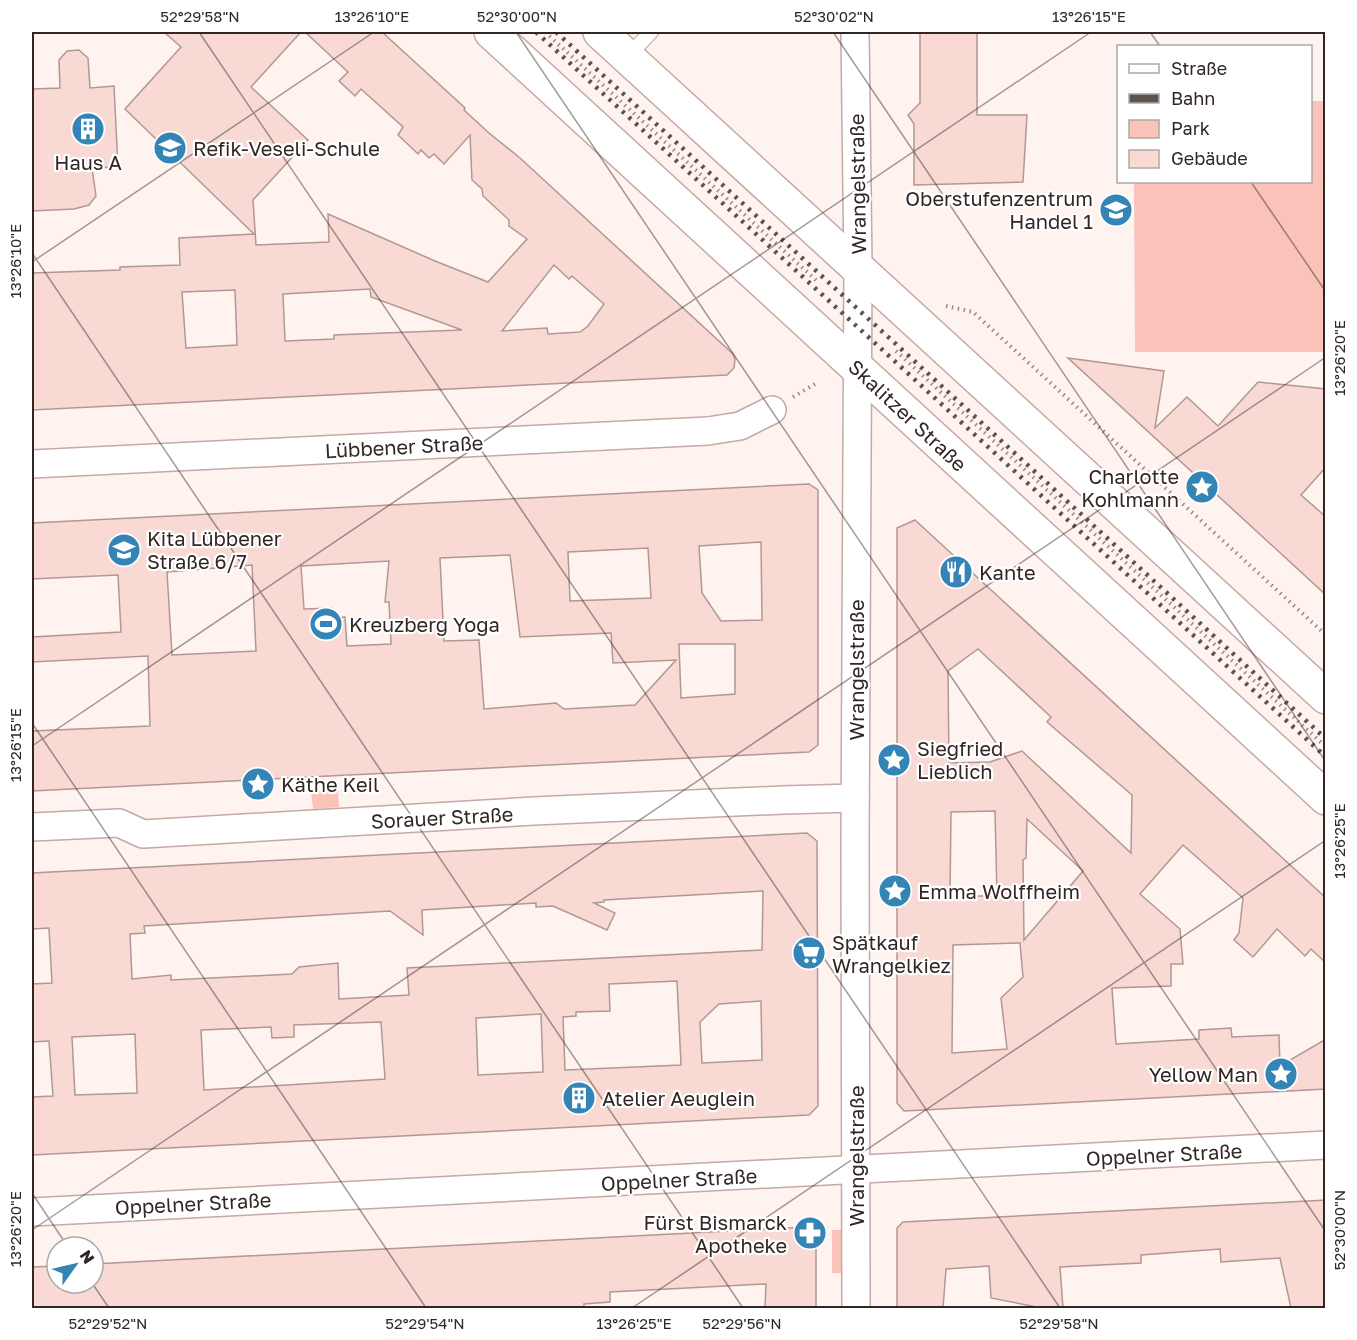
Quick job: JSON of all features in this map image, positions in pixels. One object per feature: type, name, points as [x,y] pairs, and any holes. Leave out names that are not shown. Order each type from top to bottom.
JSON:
[{"type":"main road","name":"Skalitzer Straße","points":[[491,32],[1326,798]]},
{"type":"main road","points":[[600,32],[1325,695]]},
{"type":"street","name":"Wrangelstraße","points":[[855,32],[858,268],[855,798],[856,1308]]},
{"type":"street","name":"Lübbener Straße","points":[[32,464],[708,431],[740,426],[772,410]]},
{"type":"street","name":"Sorauer Straße","points":[[32,827],[119,823],[143,834],[566,810],[855,798]]},
{"type":"street","name":"Oppelner Straße","points":[[32,1212],[1326,1145]]},
{"type":"lane","points":[[627,57],[651,32]]},
{"type":"path","points":[[545,32],[818,282]]},
{"type":"path","points":[[818,290],[819,272]]},
{"type":"path","points":[[937,304],[973,312],[1326,635]]},
{"type":"path","points":[[896,351],[1326,747]]},
{"type":"green space","points":[[1312,101],[1325,101],[1325,352],[1135,352],[1134,183],[1312,183]]},
{"type":"green space","points":[[338,789],[339,807],[313,809],[311,791]]},
{"type":"green space","points":[[832,1230],[843,1230],[842,1273],[832,1273]]},
{"type":"building","points":[[164,32],[301,32],[251,87],[308,140],[253,200],[256,245],[329,242],[328,214],[488,282],[527,239],[509,226],[509,220],[483,196],[482,189],[472,180],[470,135],[444,164],[434,154],[429,158],[421,150],[418,154],[398,135],[403,127],[361,89],[355,96],[339,81],[348,72],[305,32],[382,32],[489,133],[520,158],[733,354],[734,368],[727,375],[32,410],[32,273],[180,265],[179,238],[254,234],[125,109],[181,47]],"holes":[[[554,265],[569,279],[572,276],[604,304],[588,326],[580,332],[548,334],[547,328],[502,331]],[[370,289],[371,297],[462,330],[334,335],[334,339],[285,341],[283,294]],[[235,290],[237,345],[186,348],[182,292]]]},
{"type":"building","points":[[920,32],[977,32],[977,115],[1027,115],[1023,182],[914,185],[914,124],[908,115],[920,103]]},
{"type":"building","name":"Haus A","points":[[79,50],[88,58],[90,88],[114,86],[118,167],[92,168],[96,196],[89,205],[74,209],[32,211],[32,89],[60,88],[59,60],[67,51]]},
{"type":"building","points":[[1068,358],[1164,371],[1155,428],[1187,397],[1218,426],[1258,382],[1326,389],[1326,467],[1301,495],[1326,517],[1326,595]]},
{"type":"building","points":[[809,484],[818,490],[818,745],[809,752],[32,791],[32,731],[150,726],[148,656],[32,662],[32,637],[121,632],[118,575],[32,579],[32,523]],"holes":[[[761,542],[762,620],[721,621],[702,593],[699,546]],[[648,548],[651,598],[570,601],[568,552]],[[510,555],[520,637],[611,633],[613,663],[676,660],[635,705],[564,709],[556,703],[484,709],[479,640],[444,641],[440,558]],[[389,561],[385,602],[389,602],[391,644],[347,646],[345,617],[332,618],[331,608],[304,609],[301,566]],[[252,565],[256,651],[172,655],[167,572]],[[679,644],[735,644],[735,694],[681,698]]]},
{"type":"building","points":[[915,520],[1326,898],[1326,963],[1311,949],[1305,956],[1277,929],[1253,957],[1234,940],[1239,933],[1243,898],[1183,845],[1140,894],[1180,929],[1183,964],[1171,964],[1171,986],[1112,988],[1116,1044],[1199,1039],[1199,1030],[1231,1028],[1232,1037],[1279,1035],[1280,1066],[1326,1039],[1326,1089],[904,1111],[897,1103],[897,528]],"holes":[[[978,649],[1051,717],[1047,722],[1132,795],[1131,853],[1022,751],[990,762],[949,763],[948,671]],[[995,811],[997,896],[950,896],[951,812]],[[1027,819],[1083,871],[1024,940],[1023,860],[1026,858]],[[1020,943],[1023,977],[1001,998],[1007,1049],[952,1053],[953,945]]]},
{"type":"building","points":[[807,833],[817,841],[818,1106],[809,1115],[32,1155],[32,1097],[53,1096],[49,1041],[32,1042],[32,984],[52,983],[49,928],[32,929],[32,873]],"holes":[[[763,891],[762,950],[407,968],[409,995],[339,999],[338,963],[299,967],[292,974],[171,980],[171,975],[132,979],[130,934],[145,933],[144,926],[390,911],[423,935],[422,910],[536,903],[536,907],[553,906],[607,930],[615,913],[594,903],[604,902],[604,900]],[[677,981],[681,1065],[565,1070],[563,1017],[576,1016],[576,1012],[610,1011],[609,984]],[[761,1001],[762,1060],[702,1063],[700,1022],[719,1004]],[[541,1014],[543,1072],[478,1075],[476,1018]],[[381,1022],[385,1079],[204,1090],[201,1030],[271,1027],[272,1038],[294,1037],[294,1025]],[[135,1034],[137,1093],[75,1095],[72,1037]]]},
{"type":"building","points":[[1326,1200],[1326,1308],[1291,1308],[1280,1258],[1221,1262],[1220,1249],[1141,1255],[1141,1263],[1060,1267],[1063,1308],[1042,1308],[991,1298],[989,1266],[946,1269],[943,1308],[897,1308],[897,1228],[903,1222]]},
{"type":"building","points":[[808,1227],[816,1234],[816,1308],[765,1308],[766,1284],[610,1292],[610,1302],[584,1304],[584,1308],[32,1308],[32,1267],[45,1266],[45,1295],[105,1295],[105,1263]]},
{"type":"railway","points":[[536,32],[1326,757]]},
{"type":"railway","points":[[556,32],[1326,739]]},
{"type":"place","name":"Haus A","points":[[88,129]]},
{"type":"place","name":"Refik-Veseli-Schule","points":[[170,148]]},
{"type":"place","name":"Oberstufenzentrum Handel 1","points":[[1116,210]]},
{"type":"place","name":"Charlotte Kohlmann","points":[[1202,487]]},
{"type":"place","name":"Kita Lübbener Straße 6/7","points":[[124,550]]},
{"type":"place","name":"Kante","points":[[956,572]]},
{"type":"place","name":"Kreuzberg Yoga","points":[[326,624]]},
{"type":"place","name":"Siegfried Lieblich","points":[[894,760]]},
{"type":"place","name":"Käthe Keil","points":[[258,784]]},
{"type":"place","name":"Emma Wolffheim","points":[[895,891]]},
{"type":"place","name":"Spätkauf Wrangelkiez","points":[[809,953]]},
{"type":"place","name":"Yellow Man","points":[[1281,1074]]},
{"type":"place","name":"Atelier Aeuglein","points":[[579,1098]]},
{"type":"place","name":"Fürst Bismarck Apotheke","points":[[810,1233]]}]
